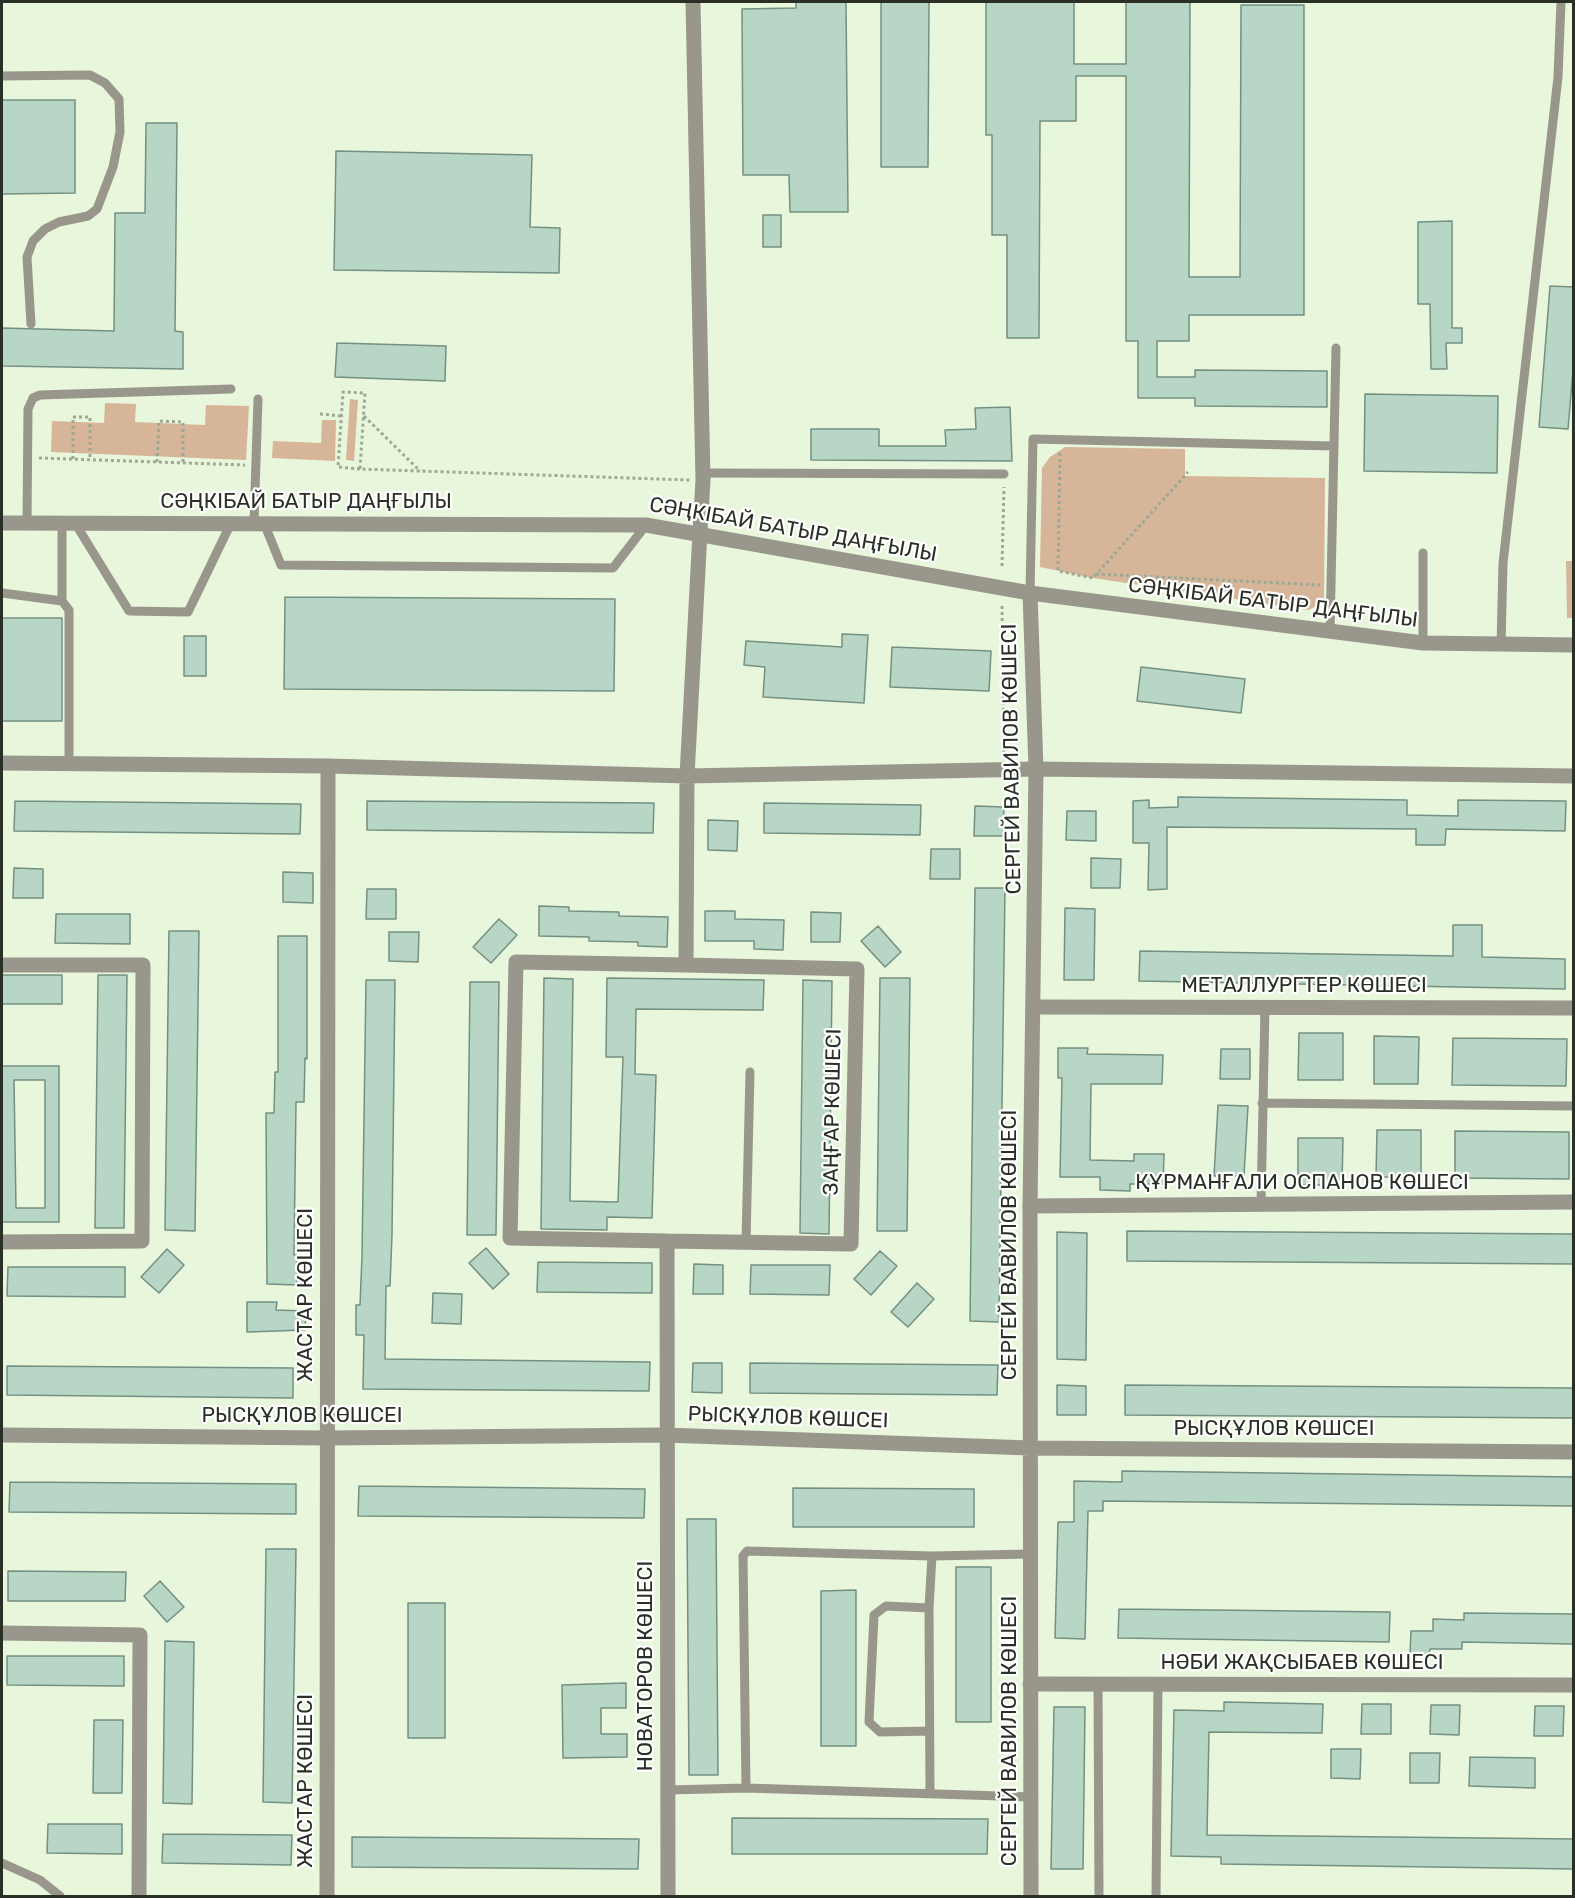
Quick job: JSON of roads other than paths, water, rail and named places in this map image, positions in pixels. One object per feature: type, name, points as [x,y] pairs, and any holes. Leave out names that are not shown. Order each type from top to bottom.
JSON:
[{"type":"street","points":[[686,965],[687,776],[703,477],[693,2]]},
{"type":"street","name":"СӘҢКІБАЙ БАТЫР ДАҢҒЫЛЫ","points":[[2,523],[646,525],[700,532],[1030,593],[1330,632],[1423,643],[1574,645]]},
{"type":"street","name":"СЕРГЕЙ ВАВИЛОВ КӨШЕСІ","points":[[1030,593],[1036,769],[1030,1206],[1032,1896]]},
{"type":"street","points":[[2,763],[328,766],[687,776],[1036,769],[1574,776]]},
{"type":"street","name":"ЖАСТАР КӨШЕСІ","points":[[327,1896],[328,766]]},
{"type":"street","name":"ЗАҢҒАР КӨШЕСІ","points":[[516,962],[686,965],[857,969],[851,1244],[510,1238],[516,962]]},
{"type":"street","points":[[2,965],[143,965],[142,1241],[2,1242]]},
{"type":"street","name":"МЕТАЛЛУРГТЕР КӨШЕСІ","points":[[1034,1007],[1574,1008]]},
{"type":"street","name":"ҚҰРМАНҒАЛИ ОСПАНОВ КӨШЕСІ","points":[[1030,1206],[1574,1202]]},
{"type":"street","points":[[665,1435],[667,1240]]},
{"type":"street","name":"РЫСҚҰЛОВ КӨШСЕІ","points":[[2,1435],[327,1438],[665,1435],[1030,1448],[1574,1452]]},
{"type":"street","name":"НОВАТОРОВ КӨШЕСІ","points":[[665,1435],[668,1896]]},
{"type":"street","points":[[2,1633],[140,1635],[139,1896]]},
{"type":"street","name":"НӘБИ ЖАҚСЫБАЕВ КӨШЕСІ","points":[[1030,1684],[1574,1685]]},
{"type":"lane","points":[[1500,645],[1503,563],[1558,77],[1560,2]]},
{"type":"lane","points":[[2,76],[90,75],[105,83],[119,99],[120,132],[112,167],[97,209],[88,216],[59,222],[45,229],[33,241],[27,257],[31,324]]},
{"type":"lane","points":[[1330,632],[1336,348]]},
{"type":"lane","points":[[27,523],[29,403],[40,395],[231,389]]},
{"type":"lane","points":[[258,399],[256,465],[259,523],[281,565],[613,568],[646,525]]},
{"type":"lane","points":[[1030,593],[1033,439],[1334,446]]},
{"type":"lane","points":[[703,477],[1004,474]]},
{"type":"lane","points":[[69,523],[129,611],[188,612],[231,523]]},
{"type":"lane","points":[[69,523],[62,601],[69,610],[69,764]]},
{"type":"lane","points":[[1423,553],[1423,643]]},
{"type":"lane","points":[[2,593],[62,601]]},
{"type":"lane","points":[[1261,1205],[1264,1006]]},
{"type":"lane","points":[[746,1242],[750,1072]]},
{"type":"lane","points":[[1262,1103],[1574,1106]]},
{"type":"lane","points":[[746,1788],[743,1556],[747,1551],[932,1556],[1030,1554]]},
{"type":"lane","points":[[930,1793],[929,1608],[932,1556]]},
{"type":"lane","points":[[929,1608],[886,1606],[874,1615],[869,1722],[880,1732],[929,1731]]},
{"type":"lane","points":[[1156,1896],[1158,1683]]},
{"type":"lane","points":[[1098,1684],[1099,1896]]},
{"type":"lane","points":[[668,1790],[746,1788],[1032,1797]]},
{"type":"lane","points":[[2,1863],[40,1880],[60,1896]]}]
